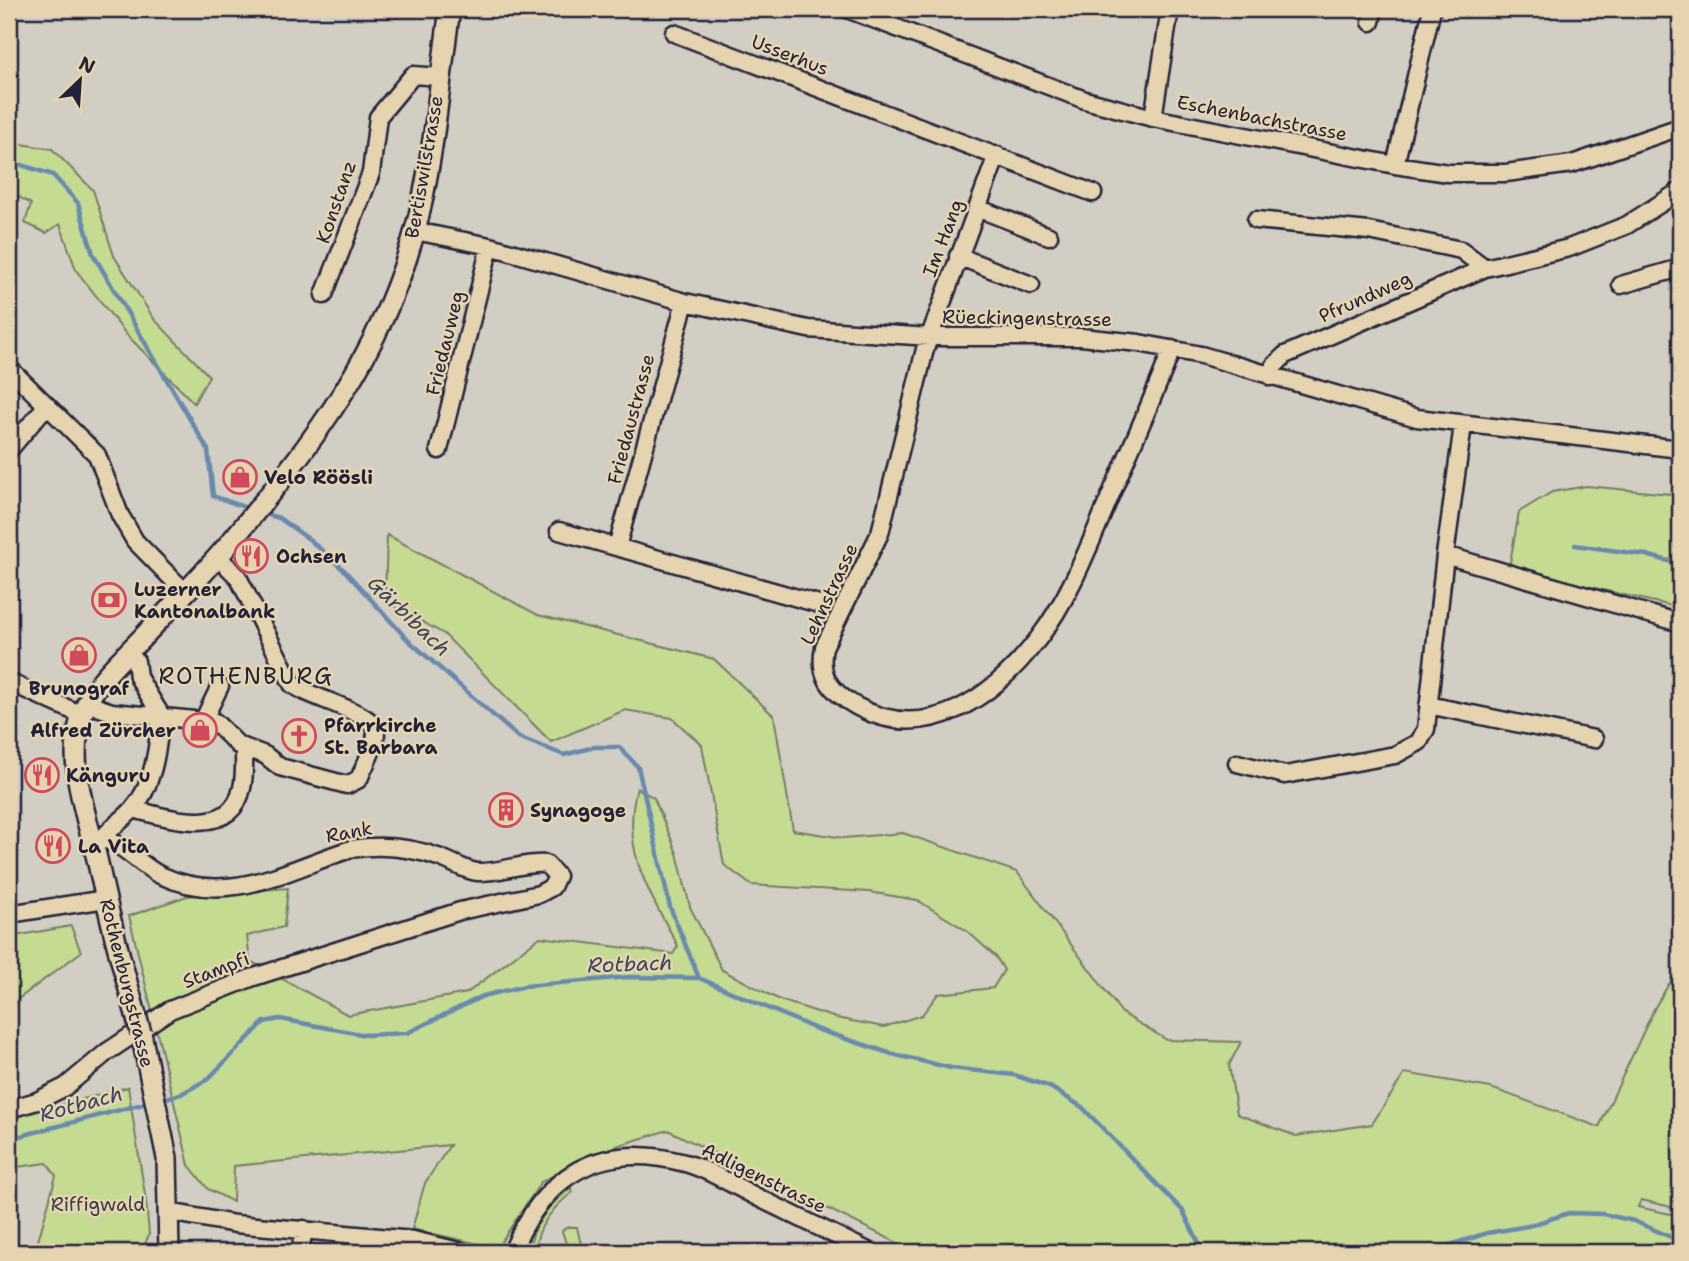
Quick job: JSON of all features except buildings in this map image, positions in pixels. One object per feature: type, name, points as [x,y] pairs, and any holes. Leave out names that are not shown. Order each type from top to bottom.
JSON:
[{"type":"main road","name":"Bertiswilstrasse","points":[[97,709],[104,679],[218,557],[293,466],[339,404],[365,358],[386,313],[415,231],[450,9]]},
{"type":"main road","name":"Rothenburgstrasse","points":[[97,709],[76,764],[98,837],[107,907],[156,1096],[169,1186],[169,1252]]},
{"type":"street","name":"Eschenbachstrasse","points":[[847,9],[1084,100],[1153,118],[1395,166],[1448,173],[1506,173],[1572,164],[1680,127]]},
{"type":"street","points":[[1153,118],[1170,9]]},
{"type":"street","points":[[1395,166],[1432,9]]},
{"type":"street","name":"Usserhus","points":[[674,33],[997,155]]},
{"type":"street","name":"Konstanz","points":[[324,295],[371,173],[378,117],[413,75],[440,77]]},
{"type":"street","points":[[997,155],[1093,193]]},
{"type":"street","name":"Im Hang","points":[[930,337],[997,155]]},
{"type":"street","name":"Pfrundweg","points":[[1271,377],[1274,366],[1285,355],[1485,268],[1569,248],[1627,225],[1680,191]]},
{"type":"street","points":[[977,208],[1049,236]]},
{"type":"street","name":"Pfrundweg","points":[[1256,220],[1369,231],[1448,247],[1461,250],[1485,268]]},
{"type":"street","name":"Rüeckingenstrasse","points":[[415,231],[490,246],[685,302],[833,333],[930,337],[1081,337],[1172,349],[1377,409],[1463,425],[1680,449]]},
{"type":"street","name":"Friedauweg","points":[[439,450],[490,246]]},
{"type":"street","points":[[958,256],[1031,285]]},
{"type":"street","points":[[1621,285],[1680,268]]},
{"type":"street","name":"Friedaustrasse","points":[[617,547],[685,302]]},
{"type":"street","name":"Lehnstrasse","points":[[930,337],[916,381],[896,479],[880,533],[861,576],[828,635],[820,663],[830,688],[838,694],[880,718],[906,722],[937,718],[972,701],[1008,672],[1039,638],[1073,579],[1172,349]]},
{"type":"street","points":[[9,368],[97,455],[120,515],[135,541],[185,592]]},
{"type":"street","points":[[9,450],[47,405]]},
{"type":"street","points":[[1237,763],[1285,775],[1395,755],[1419,742],[1426,729],[1445,555],[1463,425]]},
{"type":"street","points":[[559,531],[819,604]]},
{"type":"street","points":[[1445,555],[1680,623]]},
{"type":"street","points":[[9,682],[97,709],[161,721],[215,722],[241,747],[265,755],[280,767],[346,785],[359,779],[376,732],[374,724],[362,714],[302,693],[292,684],[238,577],[218,557]]},
{"type":"street","points":[[98,837],[132,809],[148,783],[158,751],[161,721],[133,667]]},
{"type":"street","points":[[203,721],[220,686]]},
{"type":"street","points":[[1428,705],[1594,739]]},
{"type":"street","points":[[132,809],[178,820],[222,817],[233,810],[243,786],[241,747]]},
{"type":"street","name":"Rank","points":[[98,837],[158,874],[193,888],[228,889],[351,849],[369,846],[400,847],[424,852],[476,872],[531,863],[546,864],[557,876],[552,887],[539,894],[460,911]]},
{"type":"street","points":[[9,914],[107,907]]},
{"type":"street","name":"Stampfi","points":[[9,1109],[37,1101],[65,1087],[107,1052],[170,1010],[251,978],[460,911]]},
{"type":"street","name":"Adligenstrasse","points":[[512,1252],[532,1212],[554,1186],[572,1172],[599,1159],[626,1155],[684,1162],[870,1252]]},
{"type":"street","points":[[169,1212],[235,1224],[413,1240],[463,1252]]},
{"type":"street","points":[[300,1252],[304,1229]]},
{"type":"green space","points":[[9,142],[52,149],[93,190],[114,256],[154,319],[209,376],[194,403],[126,334],[76,270],[60,224],[46,233],[25,223],[31,204],[9,191]]},
{"type":"green space","points":[[1587,486],[1680,495],[1680,608],[1509,568],[1519,512],[1552,492]]},
{"type":"green space","points":[[387,535],[538,615],[714,659],[774,716],[793,830],[844,838],[903,833],[1017,872],[1122,1013],[1167,1040],[1241,1042],[1229,1065],[1237,1114],[1296,1136],[1372,1124],[1405,1073],[1491,1088],[1599,1127],[1655,1007],[1680,966],[1680,1209],[1641,1200],[1638,1207],[1680,1216],[1680,1252],[916,1252],[668,1130],[601,1151],[541,1182],[497,1248],[412,1229],[425,1183],[450,1145],[234,1166],[233,1202],[208,1189],[189,1165],[129,916],[187,896],[288,888],[284,927],[247,936],[250,961],[348,1015],[467,993],[540,937],[673,954],[678,946],[648,889],[635,852],[632,832],[637,788],[654,798],[677,853],[690,907],[722,970],[780,1000],[836,1018],[884,1027],[922,1015],[938,994],[993,988],[1004,970],[996,957],[967,931],[917,900],[869,892],[751,885],[724,865],[702,745],[672,718],[625,710],[551,742],[444,634],[385,601]]},
{"type":"green space","points":[[71,926],[81,952],[17,1000],[9,1020],[9,937]]},
{"type":"green space","name":"Riffigwald","points":[[128,1087],[149,1234],[142,1252],[35,1252],[56,1176],[47,1163],[9,1168],[9,1119]]},
{"type":"green space","points":[[571,1188],[573,1192],[559,1204],[542,1226],[536,1252],[530,1252],[533,1234],[543,1216]]},
{"type":"green space","points":[[567,1227],[577,1227],[580,1241],[589,1252],[556,1252],[556,1246],[566,1243],[562,1231]]},
{"type":"waterway","name":"Gärbibach","points":[[9,161],[53,175],[78,203],[93,254],[208,450],[213,496],[250,509]]},
{"type":"waterway","name":"Gärbibach","points":[[262,513],[279,518],[310,540],[345,571],[407,639],[518,737],[564,755],[594,747],[619,747],[638,767],[670,907],[699,978]]},
{"type":"waterway","points":[[1575,545],[1646,555],[1680,564]]},
{"type":"waterway","name":"Rotbach","points":[[159,1100],[181,1094],[208,1079],[264,1022],[280,1019],[366,1035],[407,1033],[483,996],[525,986],[629,977],[699,978],[816,1029],[892,1054],[951,1068],[1014,1075],[1050,1087],[1082,1107],[1183,1211],[1203,1252]]},
{"type":"waterway","name":"Rotbach","points":[[9,1139],[150,1102]]},
{"type":"waterway","name":"Rotbach","points":[[1429,1252],[1487,1233],[1528,1226],[1569,1213],[1603,1214],[1634,1221],[1680,1241]]},
{"type":"place","name":"Velo Röösli","points":[[240,477]]},
{"type":"place","name":"Ochsen","points":[[251,556]]},
{"type":"place","name":"Luzerner Kantonalbank","points":[[109,600]]},
{"type":"place","name":"Brunograf","points":[[79,655]]},
{"type":"place","name":"Alfred Zürcher","points":[[200,730]]},
{"type":"place","name":"Pfarrkirche St. Barbara","points":[[299,736]]},
{"type":"place","name":"Känguru","points":[[42,775]]},
{"type":"place","name":"Synagoge","points":[[506,810]]},
{"type":"place","name":"La Vita","points":[[53,846]]},
{"type":"district","name":"ROTHENBURG","points":[[246,676]]}]
